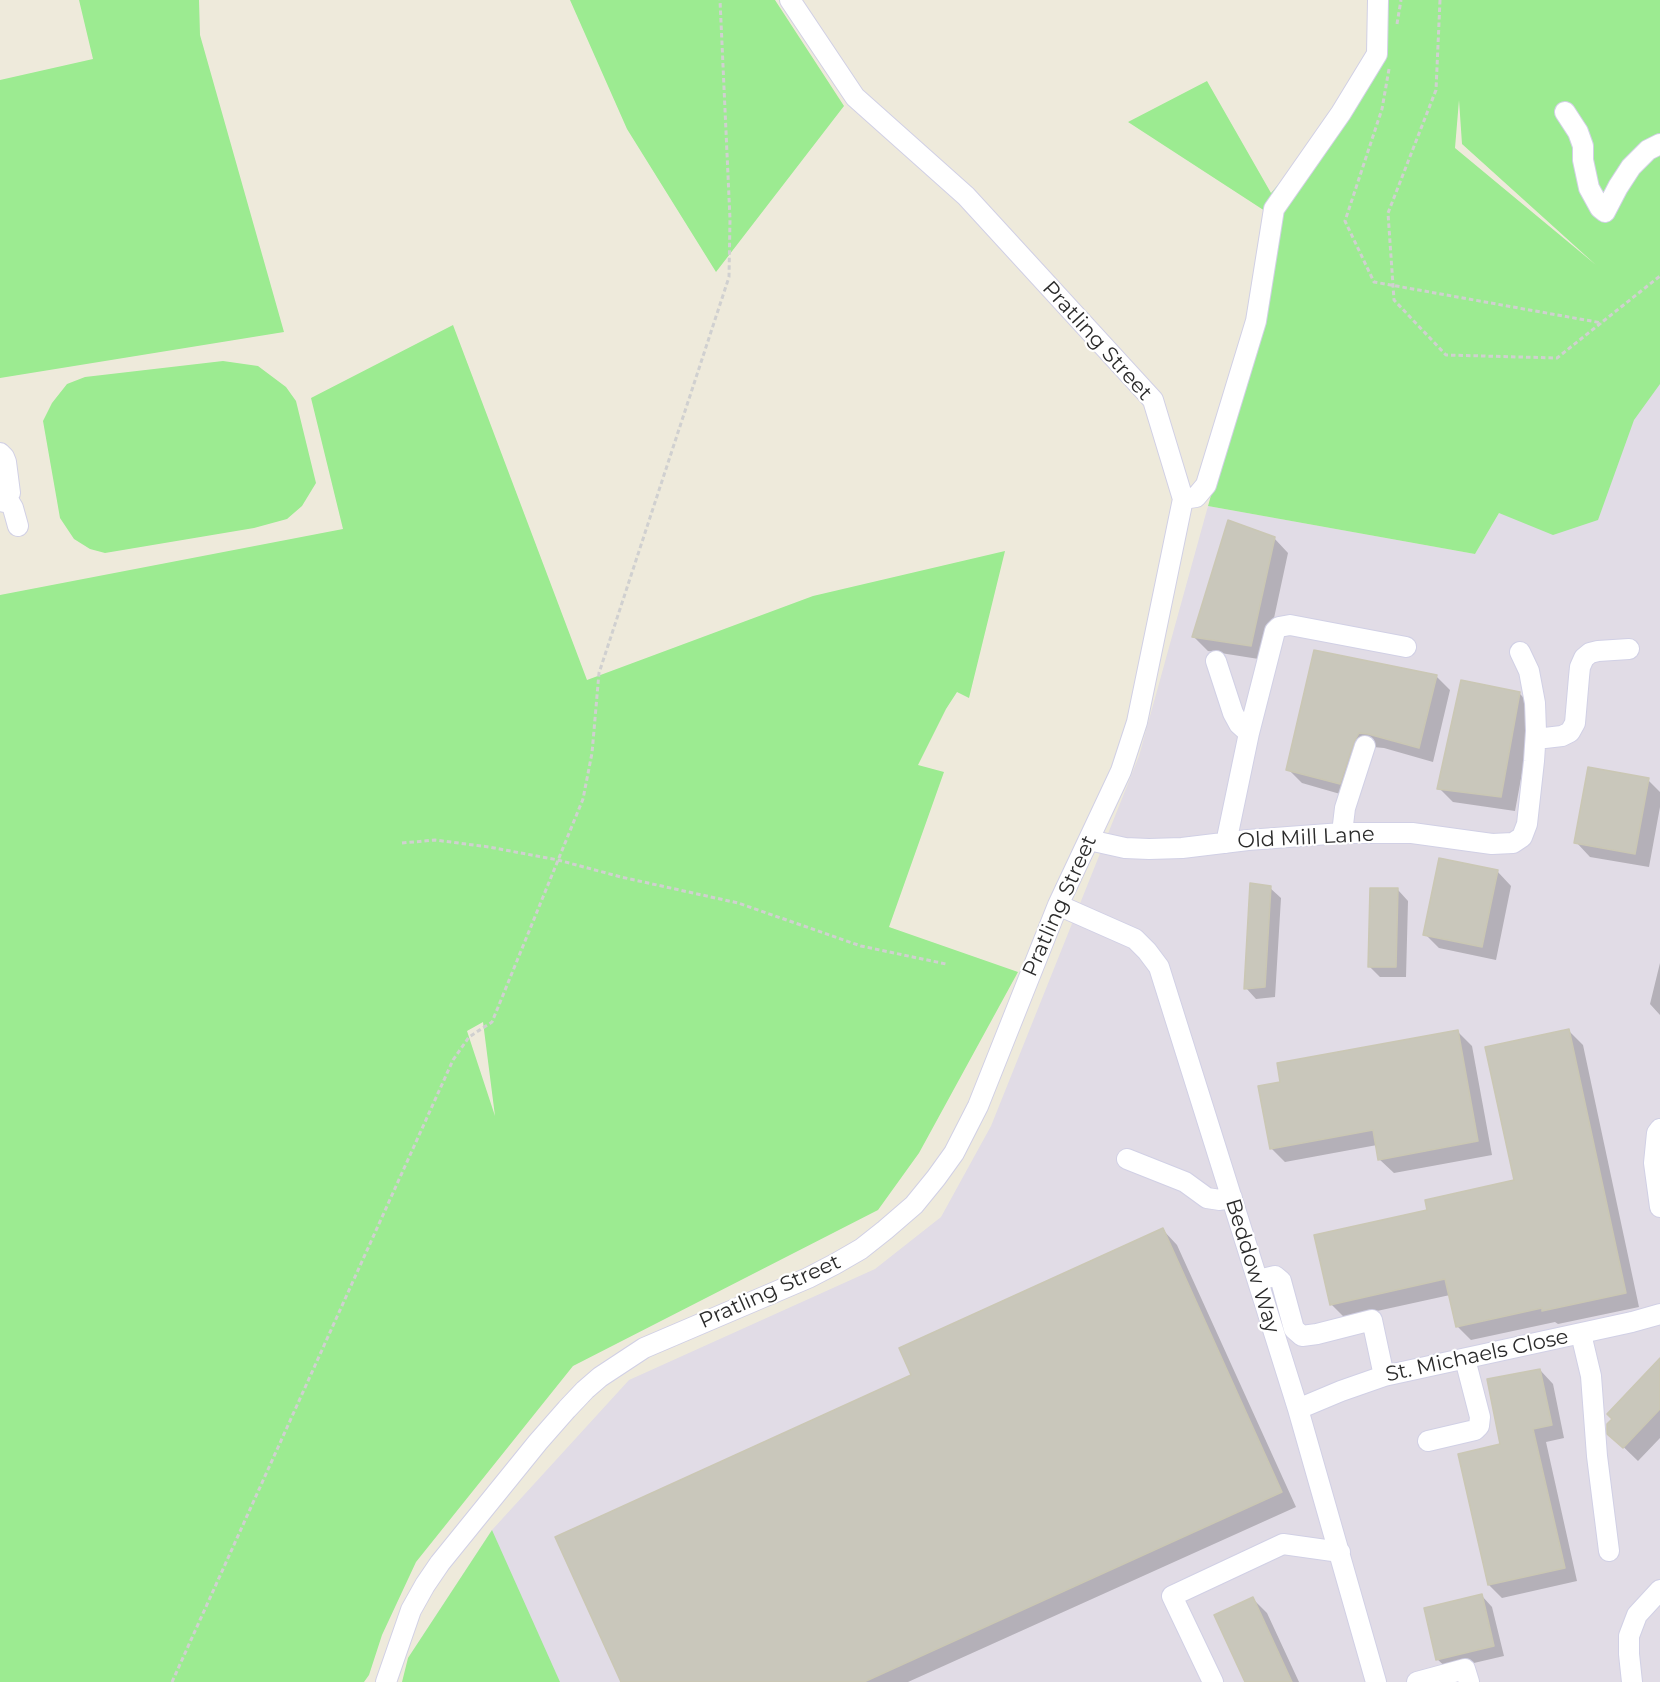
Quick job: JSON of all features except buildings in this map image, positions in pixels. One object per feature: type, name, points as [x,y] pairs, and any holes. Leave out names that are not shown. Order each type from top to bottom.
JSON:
[{"type":"street","name":"Pratling Street","points":[[386,1682],[411,1610],[440,1563],[538,1442],[585,1390],[608,1371],[644,1348],[808,1278],[861,1249],[921,1196],[936,1178],[967,1130],[978,1106],[1058,905],[1121,771],[1137,722],[1183,499],[1153,400],[966,196],[855,97],[790,0]]},
{"type":"street","points":[[1183,499],[1196,497],[1206,485],[1256,321],[1274,209],[1341,113],[1377,54],[1378,0]]},
{"type":"street","points":[[1565,112],[1578,132],[1583,146],[1583,160],[1590,188],[1600,208],[1605,212],[1631,167],[1648,150],[1660,144]]},
{"type":"street","points":[[0,453],[6,462],[5,497],[13,508],[18,526]]},
{"type":"street","points":[[1226,843],[1249,733],[1275,631],[1279,627],[1290,625],[1406,647]]},
{"type":"street","points":[[1520,652],[1529,670],[1535,703],[1536,739],[1562,736],[1570,732],[1575,723],[1579,677],[1584,658],[1598,651],[1629,649]]},
{"type":"street","points":[[1216,661],[1233,713],[1239,724],[1249,733]]},
{"type":"street","name":"Old Mill Lane","points":[[1089,840],[1125,848],[1182,848],[1342,832],[1412,833],[1492,844],[1514,843],[1522,837],[1527,824],[1536,739]]},
{"type":"street","points":[[1342,832],[1346,808],[1365,747]]},
{"type":"street","name":"Beddow Way","points":[[1058,905],[1135,939],[1160,967],[1298,1409],[1376,1682]]},
{"type":"street","points":[[1660,1129],[1657,1133],[1654,1163],[1660,1207]]},
{"type":"street","points":[[1127,1159],[1185,1182],[1207,1198],[1220,1200],[1232,1198]]},
{"type":"street","points":[[1258,1280],[1275,1276],[1281,1281],[1294,1329],[1302,1335],[1317,1334],[1372,1320],[1384,1376]]},
{"type":"street","name":"St. Michaels Close","points":[[1298,1409],[1384,1376],[1581,1334],[1660,1314]]},
{"type":"street","points":[[1581,1334],[1591,1376],[1597,1456],[1609,1551]]},
{"type":"street","points":[[1428,1441],[1475,1430],[1479,1426],[1480,1417],[1465,1359]]},
{"type":"street","points":[[1213,1682],[1172,1596],[1283,1544],[1340,1552]]},
{"type":"street","points":[[1632,1682],[1629,1636],[1637,1616],[1660,1590]]},
{"type":"street","points":[[1417,1682],[1465,1669],[1469,1682]]},
{"type":"path","points":[[171,1682],[453,1060],[470,1037],[492,1022],[583,799],[592,753],[599,673],[729,277],[730,219],[720,0]]},
{"type":"path","points":[[1395,33],[1401,0]]},
{"type":"path","points":[[1440,0],[1436,90],[1388,213],[1394,300],[1446,355],[1557,358],[1660,276]]},
{"type":"path","points":[[1389,65],[1382,109],[1345,220],[1374,282],[1602,322]]},
{"type":"path","points":[[402,843],[435,840],[558,860],[621,877],[738,903],[861,946],[946,964]]},
{"type":"shaded area","points":[[1660,359],[1660,1682],[425,1682],[408,1658],[492,1530],[629,1380],[875,1269],[941,1217],[991,1126],[1139,756],[1208,506],[1475,554],[1499,513]]},
{"type":"green space","points":[[79,0],[199,0],[200,35],[284,332],[0,378],[0,80],[93,59]]},
{"type":"green space","points":[[570,0],[775,0],[844,106],[716,272],[627,129]]},
{"type":"green space","points":[[1388,0],[1660,0],[1660,384],[1634,420],[1598,520],[1553,535],[1499,513],[1475,554],[1208,506],[1263,313],[1265,211],[1128,122],[1207,81],[1271,193],[1381,64]],"holes":[[[1459,100],[1462,144],[1596,265],[1455,148]]]},
{"type":"green space","points":[[453,325],[587,680],[813,596],[1005,551],[969,698],[957,692],[918,765],[944,772],[889,927],[1018,972],[919,1153],[878,1210],[573,1366],[416,1562],[382,1635],[369,1675],[364,1682],[0,1682],[0,595],[343,529],[311,398]],"holes":[[[483,1022],[495,1116],[467,1031]]]},
{"type":"green space","points":[[223,361],[258,366],[286,387],[296,401],[316,483],[302,506],[287,519],[254,528],[105,553],[90,549],[74,539],[60,518],[43,421],[52,403],[67,384],[85,377]]},
{"type":"green space","points":[[492,1530],[560,1682],[402,1682],[408,1658]]}]
